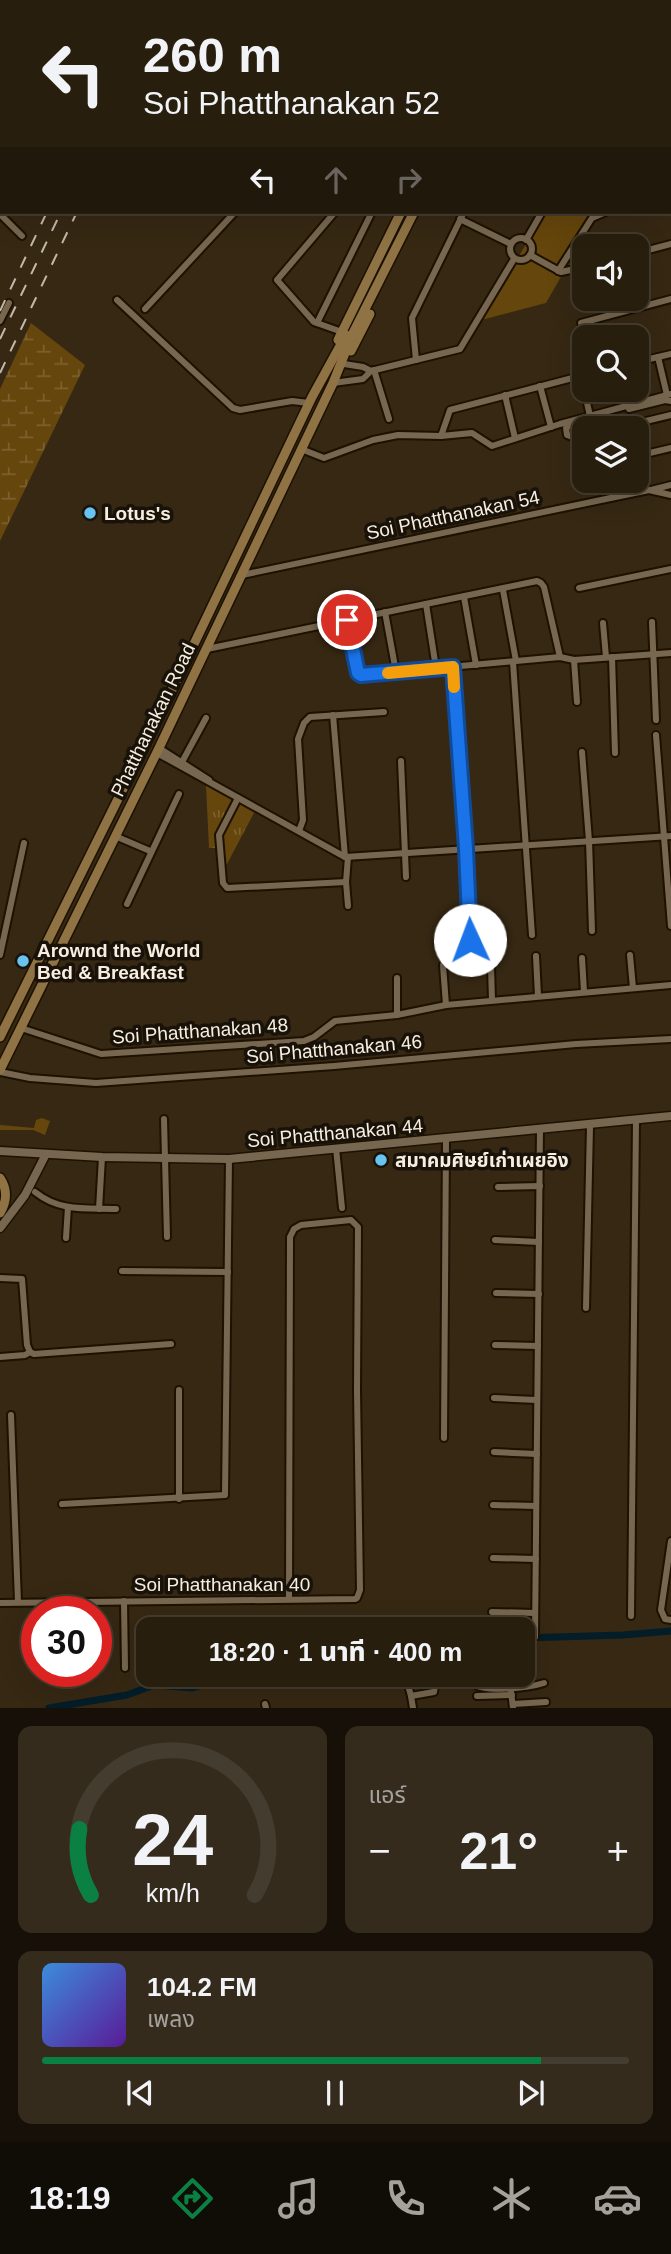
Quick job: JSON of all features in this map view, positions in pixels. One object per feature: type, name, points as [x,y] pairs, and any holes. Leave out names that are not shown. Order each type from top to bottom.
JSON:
[{"type":"main road","name":"Phatthanakan Road","points":[[324,374],[400,214]]},
{"type":"main road","name":"Phatthanakan Road","points":[[0,1071],[207,649],[332,383],[407,214]]},
{"type":"main road","name":"Phatthanakan Road","points":[[0,1037],[167,700],[309,403],[413,214]]},
{"type":"main road","name":"Phatthanakan Road","points":[[332,383],[419,214]]},
{"type":"main road","points":[[0,1178],[6,1189],[6,1198],[0,1213]]},
{"type":"street","points":[[3,214],[22,236]]},
{"type":"street","points":[[145,309],[233,214]]},
{"type":"street","points":[[333,214],[277,280],[317,323],[342,332]]},
{"type":"street","points":[[317,323],[371,214]]},
{"type":"street","points":[[416,359],[412,318],[463,214]]},
{"type":"street","points":[[526,240],[541,214]]},
{"type":"street","points":[[558,271],[592,218],[601,214]]},
{"type":"street","points":[[460,219],[511,244]]},
{"type":"street","points":[[517,239],[526,240],[531,246],[530,255],[523,261],[514,259],[510,251],[511,244],[517,239]]},
{"type":"street","points":[[649,250],[671,244]]},
{"type":"street","points":[[530,255],[558,271],[572,270]]},
{"type":"street","points":[[332,383],[364,379],[372,370],[460,349],[514,259]]},
{"type":"street","points":[[581,323],[671,299]]},
{"type":"street","points":[[117,300],[233,408],[240,410],[292,401],[309,403]]},
{"type":"street","points":[[0,321],[9,303]]},
{"type":"street","points":[[649,359],[671,354]]},
{"type":"street","points":[[657,357],[669,397]]},
{"type":"street","points":[[344,364],[372,370],[389,419]]},
{"type":"street","points":[[441,436],[450,410],[572,378]]},
{"type":"street","points":[[540,386],[551,426]]},
{"type":"street","points":[[505,394],[515,438]]},
{"type":"street","points":[[588,402],[590,416],[669,397]]},
{"type":"street","points":[[601,416],[669,397]]},
{"type":"street","points":[[649,420],[671,415]]},
{"type":"street","points":[[301,449],[324,458],[373,440],[398,435],[441,436],[472,433],[492,446],[572,421]]},
{"type":"street","points":[[572,424],[565,432],[572,437]]},
{"type":"street","points":[[649,453],[671,448]]},
{"type":"street","points":[[649,490],[671,485]]},
{"type":"street","name":"Soi Phatthanakan 54","points":[[649,490],[671,495]]},
{"type":"street","name":"Soi Phatthanakan 54","points":[[242,575],[635,493]]},
{"type":"street","points":[[579,588],[671,569]]},
{"type":"street","points":[[207,649],[537,581],[541,583],[560,657]]},
{"type":"street","points":[[503,590],[515,661],[532,935]]},
{"type":"street","points":[[464,597],[476,665]]},
{"type":"street","points":[[426,604],[436,668]]},
{"type":"street","points":[[384,612],[396,672]]},
{"type":"street","points":[[347,620],[359,674],[560,657],[574,660],[671,653]]},
{"type":"street","points":[[652,622],[656,720]]},
{"type":"street","points":[[603,623],[609,657],[615,753]]},
{"type":"street","points":[[574,660],[577,702]]},
{"type":"street","points":[[453,667],[470,940]]},
{"type":"street","points":[[299,831],[303,820],[298,738],[304,723],[310,718],[384,712]]},
{"type":"street","points":[[333,715],[347,857],[348,906]]},
{"type":"street","points":[[183,762],[206,718]]},
{"type":"street","points":[[656,735],[671,926]]},
{"type":"street","points":[[158,751],[183,762],[210,782],[347,857],[671,836]]},
{"type":"street","points":[[158,751],[210,782]]},
{"type":"street","points":[[582,752],[592,931]]},
{"type":"street","points":[[401,761],[406,877]]},
{"type":"street","points":[[127,904],[179,794]]},
{"type":"street","points":[[238,797],[219,835],[223,883],[227,888],[346,882]]},
{"type":"street","points":[[115,836],[150,852]]},
{"type":"street","points":[[0,955],[24,843]]},
{"type":"street","points":[[630,955],[633,988]]},
{"type":"street","points":[[536,956],[538,996]]},
{"type":"street","points":[[582,958],[584,992]]},
{"type":"street","points":[[443,965],[446,1005]]},
{"type":"street","points":[[491,967],[492,1000]]},
{"type":"street","points":[[397,978],[397,1015]]},
{"type":"street","name":"Soi Phatthanakan 48","points":[[21,1028],[101,1054],[304,1041],[335,1021],[397,1015],[446,1005],[492,1000],[671,985]]},
{"type":"street","name":"Soi Phatthanakan 46","points":[[0,1071],[30,1078],[96,1083],[347,1065],[576,1044],[671,1039]]},
{"type":"street","name":"Soi Phatthanakan 44","points":[[0,1151],[102,1157],[229,1159],[590,1126],[671,1116]]},
{"type":"street","points":[[164,1119],[167,1237]]},
{"type":"street","points":[[631,1616],[636,1120]]},
{"type":"street","points":[[586,1308],[590,1126]]},
{"type":"street","points":[[535,1617],[540,1129]]},
{"type":"street","points":[[444,1438],[446,1139]]},
{"type":"street","points":[[336,1148],[342,1208]]},
{"type":"street","points":[[0,1228],[25,1195],[46,1154]]},
{"type":"street","points":[[99,1209],[102,1157]]},
{"type":"street","points":[[62,1504],[221,1496],[226,1492],[229,1159]]},
{"type":"street","points":[[498,1187],[540,1186]]},
{"type":"street","points":[[35,1192],[50,1203],[68,1207],[116,1209]]},
{"type":"street","points":[[66,1238],[68,1207]]},
{"type":"street","name":"Soi Phatthanakan 40","points":[[0,1603],[355,1600],[359,1596],[358,1227],[351,1220],[301,1225],[294,1229],[290,1237],[289,1599]]},
{"type":"street","points":[[495,1240],[539,1242]]},
{"type":"street","points":[[122,1271],[228,1272]]},
{"type":"street","points":[[0,1278],[22,1279],[27,1345],[30,1352]]},
{"type":"street","points":[[496,1293],[538,1294]]},
{"type":"street","points":[[0,1357],[24,1356],[30,1352],[40,1354],[171,1344]]},
{"type":"street","points":[[495,1345],[538,1346]]},
{"type":"street","points":[[179,1390],[179,1499]]},
{"type":"street","points":[[494,1398],[537,1400]]},
{"type":"street","points":[[11,1415],[18,1602]]},
{"type":"street","points":[[494,1452],[537,1454]]},
{"type":"street","points":[[493,1505],[536,1506]]},
{"type":"street","points":[[671,1541],[662,1610],[665,1619],[671,1620]]},
{"type":"street","points":[[493,1558],[536,1559]]},
{"type":"street","points":[[124,1601],[125,1668]]},
{"type":"street","points":[[492,1612],[535,1613]]},
{"type":"street","points":[[477,1696],[544,1683]]},
{"type":"street","points":[[409,1687],[413,1708]]},
{"type":"street","points":[[411,1696],[434,1692],[435,1687]]},
{"type":"street","points":[[478,1687],[511,1691]]},
{"type":"street","points":[[510,1687],[513,1706],[546,1702]]},
{"type":"green space","points":[[544,214],[597,214],[585,234],[572,234],[572,258],[546,303],[481,320]]},
{"type":"green space","points":[[31,323],[85,365],[0,541],[0,389]]},
{"type":"green space","points":[[212,785],[256,809],[227,864],[221,863],[220,848],[209,848],[206,786]]},
{"type":"green space","points":[[42,1118],[50,1121],[45,1135],[33,1130],[0,1130],[0,1125],[34,1128],[36,1120]]},
{"type":"waterway","points":[[535,1638],[671,1631]]},
{"type":"waterway","points":[[49,1708],[127,1695],[149,1687]]},
{"type":"waterway","points":[[180,1687],[196,1687]]},
{"type":"railway","points":[[0,311],[46,214]]},
{"type":"railway","points":[[0,339],[60,214]]},
{"type":"railway","points":[[0,373],[76,214]]},
{"type":"slow traffic","points":[[388,673],[453,667],[454,687]]},
{"type":"place","name":"Lotus's","points":[[90,513]]},
{"type":"place","name":"Arownd the World Bed & Breakfast","points":[[23,961]]},
{"type":"place","name":"สมาคมศิษย์เก่าเผยอิง","points":[[381,1160]]},
{"type":"route","points":[[347,620],[358,673],[361,675],[453,667],[470,940]]}]
